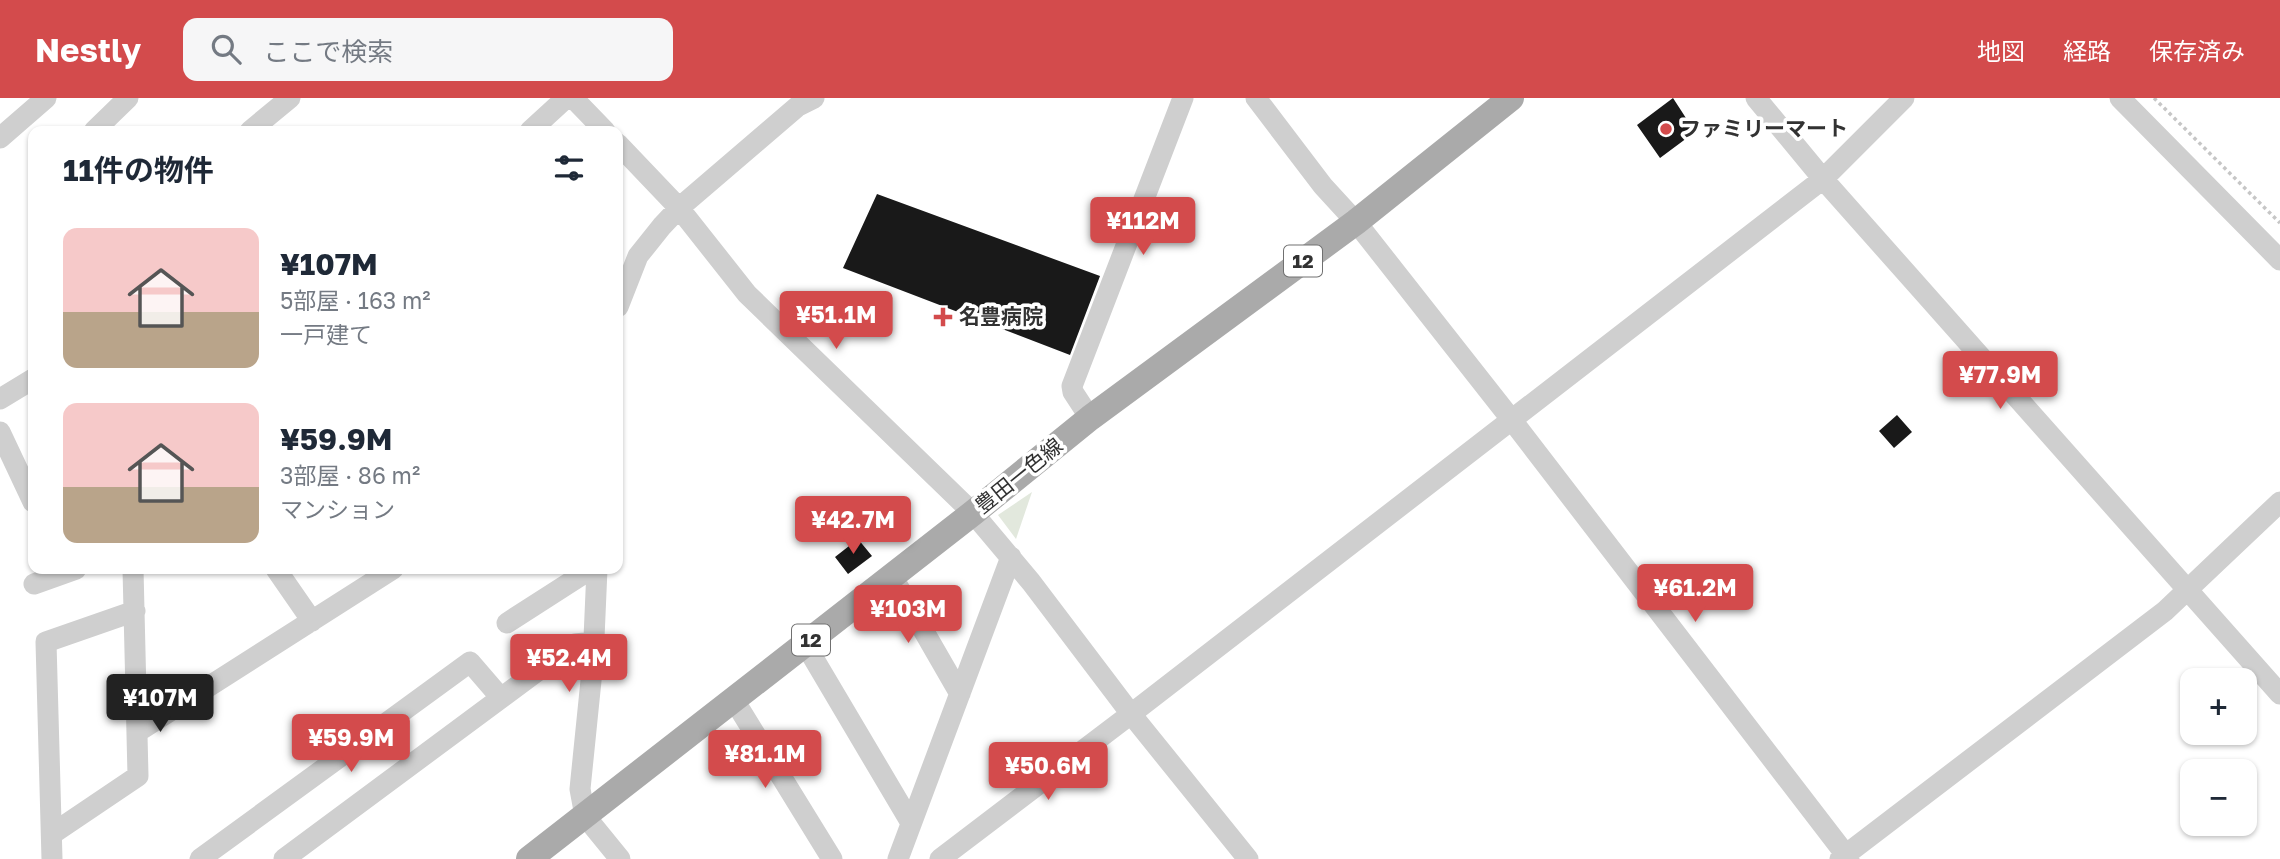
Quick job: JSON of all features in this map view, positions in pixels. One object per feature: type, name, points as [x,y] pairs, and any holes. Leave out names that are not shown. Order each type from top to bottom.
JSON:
[{"type":"main road","name":"豊田一色線","points":[[529,859],[973,513],[1090,418],[1356,222],[1511,98]]},
{"type":"street","points":[[0,138],[34,122],[46,98]]},
{"type":"street","points":[[99,126],[128,98]]},
{"type":"street","points":[[256,126],[289,98]]},
{"type":"street","points":[[535,126],[566,98]]},
{"type":"street","points":[[573,98],[600,126]]},
{"type":"street","points":[[1090,418],[1072,386],[1183,98]]},
{"type":"street","points":[[1256,98],[1323,186],[1356,222],[1511,419],[1845,858],[2146,625],[2280,502]]},
{"type":"street","points":[[1756,98],[1823,179],[2280,694]]},
{"type":"street","points":[[940,859],[1132,714],[1823,179],[1905,98]]},
{"type":"street","points":[[2120,98],[2280,260]]},
{"type":"street","points":[[623,279],[638,256],[679,208],[802,101]]},
{"type":"street","points":[[623,149],[679,208],[747,294],[973,513],[1011,557],[1248,859]]},
{"type":"street","points":[[0,399],[28,382]]},
{"type":"street","points":[[0,432],[28,491]]},
{"type":"street","points":[[898,859],[1011,557]]},
{"type":"street","points":[[34,584],[62,574]]},
{"type":"street","points":[[52,834],[138,776],[134,574]]},
{"type":"street","points":[[279,574],[312,621]]},
{"type":"street","points":[[139,731],[383,574]]},
{"type":"street","points":[[507,623],[583,574]]},
{"type":"street","points":[[597,574],[595,642],[580,789],[585,816],[620,859]]},
{"type":"street","points":[[892,576],[960,694]]},
{"type":"street","points":[[52,859],[46,642],[135,611]]},
{"type":"street","points":[[284,859],[575,644],[595,642]]},
{"type":"street","points":[[805,644],[911,823]]},
{"type":"street","points":[[200,859],[470,662],[501,698]]},
{"type":"street","points":[[734,700],[832,859]]},
{"type":"path","points":[[2154,98],[2280,223]]},
{"type":"shaded area","points":[[1032,492],[1016,539],[998,515]]},
{"type":"building","name":"ファミリーマート","points":[[1673,98],[1695,132],[1660,158],[1637,125]]},
{"type":"building","points":[[877,194],[1100,276],[1070,355],[843,268]]},
{"type":"building","points":[[1897,415],[1912,432],[1894,448],[1879,431]]},
{"type":"building","points":[[858,539],[872,556],[848,574],[835,557]]},
{"type":"place","name":"ファミリーマート","points":[[1666,129]]},
{"type":"place","name":"名豊病院","points":[[943,317]]}]
